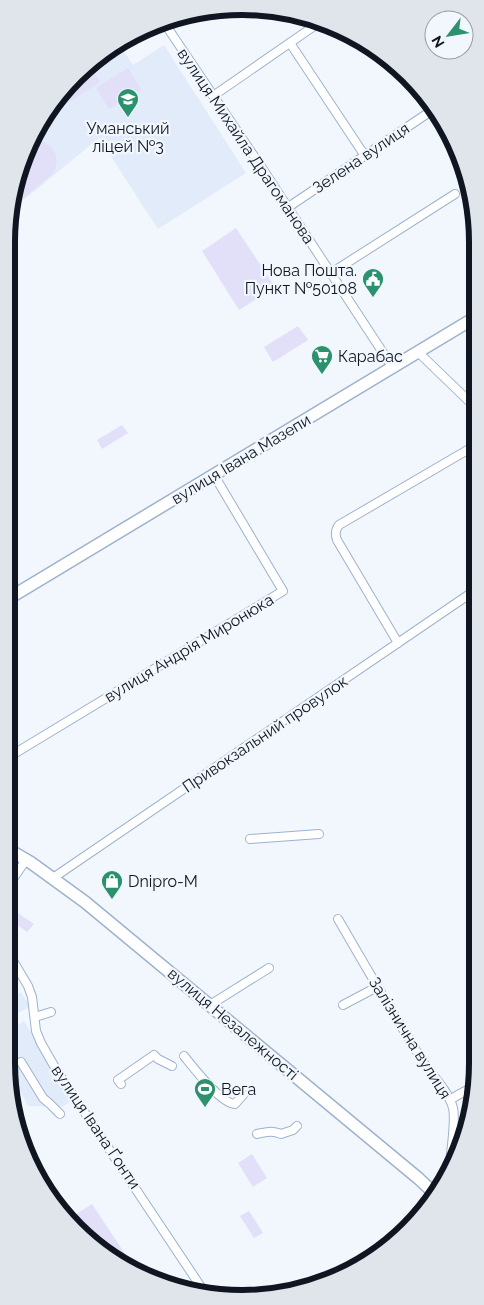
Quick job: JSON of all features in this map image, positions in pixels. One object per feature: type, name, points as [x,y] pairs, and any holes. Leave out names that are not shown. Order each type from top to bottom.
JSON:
[{"type":"main road","name":"вулиця Івана Мазепи","points":[[15,595],[469,321]]},
{"type":"main road","name":"вулиця Незалежності","points":[[15,853],[85,902],[430,1190]]},
{"type":"street","points":[[212,96],[313,27]]},
{"type":"street","name":"вулиця Михайла Драгоманова","points":[[167,28],[394,368]]},
{"type":"street","points":[[290,43],[365,156]]},
{"type":"street","name":"Зелена вулиця","points":[[287,208],[429,113]]},
{"type":"street","points":[[331,273],[456,194]]},
{"type":"street","points":[[418,353],[469,401]]},
{"type":"street","points":[[398,643],[337,540],[336,528],[469,449]]},
{"type":"street","name":"вулиця Андрія Миронюка","points":[[15,753],[283,591],[214,475]]},
{"type":"street","name":"Привокзальний провулок","points":[[53,878],[469,594]]},
{"type":"street","points":[[250,839],[319,834]]},
{"type":"street","points":[[15,876],[26,860]]},
{"type":"street","name":"Залізнична вулиця","points":[[338,919],[425,1064],[450,1100],[454,1114],[451,1152]]},
{"type":"street","name":"вулиця Івана Ґонти","points":[[15,964],[28,986],[32,997],[36,1031],[57,1071],[202,1287]]},
{"type":"street","points":[[210,1005],[268,968]]},
{"type":"street","points":[[343,1005],[378,987]]},
{"type":"street","points":[[35,1017],[51,1012]]},
{"type":"street","points":[[121,1084],[118,1080],[154,1055],[172,1066]]},
{"type":"street","points":[[184,1056],[210,1087],[228,1102],[235,1104],[243,1095]]},
{"type":"street","points":[[21,1062],[43,1098],[60,1114]]},
{"type":"street","points":[[450,1100],[467,1091]]},
{"type":"street","points":[[257,1134],[276,1131],[282,1134],[293,1130],[297,1126]]},
{"type":"shaded area","name":"Уманський ліцей №3","points":[[164,45],[246,173],[158,229],[99,138],[18,204],[27,169],[45,128],[81,81],[122,49],[133,65]]},
{"type":"shaded area","points":[[128,68],[141,90],[109,109],[96,88]]},
{"type":"shaded area","points":[[93,70],[100,82],[58,109],[71,92]]},
{"type":"shaded area","points":[[38,142],[51,147],[54,152],[56,162],[52,174],[18,203],[27,169]]},
{"type":"shaded area","points":[[236,228],[275,287],[239,310],[202,251]]},
{"type":"shaded area","points":[[298,326],[308,340],[273,362],[264,347]]},
{"type":"shaded area","points":[[122,425],[128,433],[102,449],[97,440]]},
{"type":"shaded area","points":[[15,911],[34,924],[27,932],[15,923]]},
{"type":"shaded area","points":[[21,992],[30,1006],[15,1015],[15,995]]},
{"type":"shaded area","points":[[24,1021],[73,1100],[62,1107],[28,1106],[16,1082],[15,1026]]},
{"type":"shaded area","points":[[252,1154],[267,1178],[253,1187],[238,1163]]},
{"type":"shaded area","points":[[92,1204],[130,1261],[92,1234],[74,1216]]},
{"type":"shaded area","points":[[249,1211],[263,1233],[254,1238],[240,1216]]},
{"type":"place","name":"Уманський ліцей №3","points":[[128,118]]},
{"type":"place","name":"Нова Пошта. Пункт №50108","points":[[373,298]]},
{"type":"place","name":"Карабас","points":[[322,375]]},
{"type":"place","name":"Dnipro-M","points":[[112,900]]},
{"type":"place","name":"Вега","points":[[205,1108]]}]
